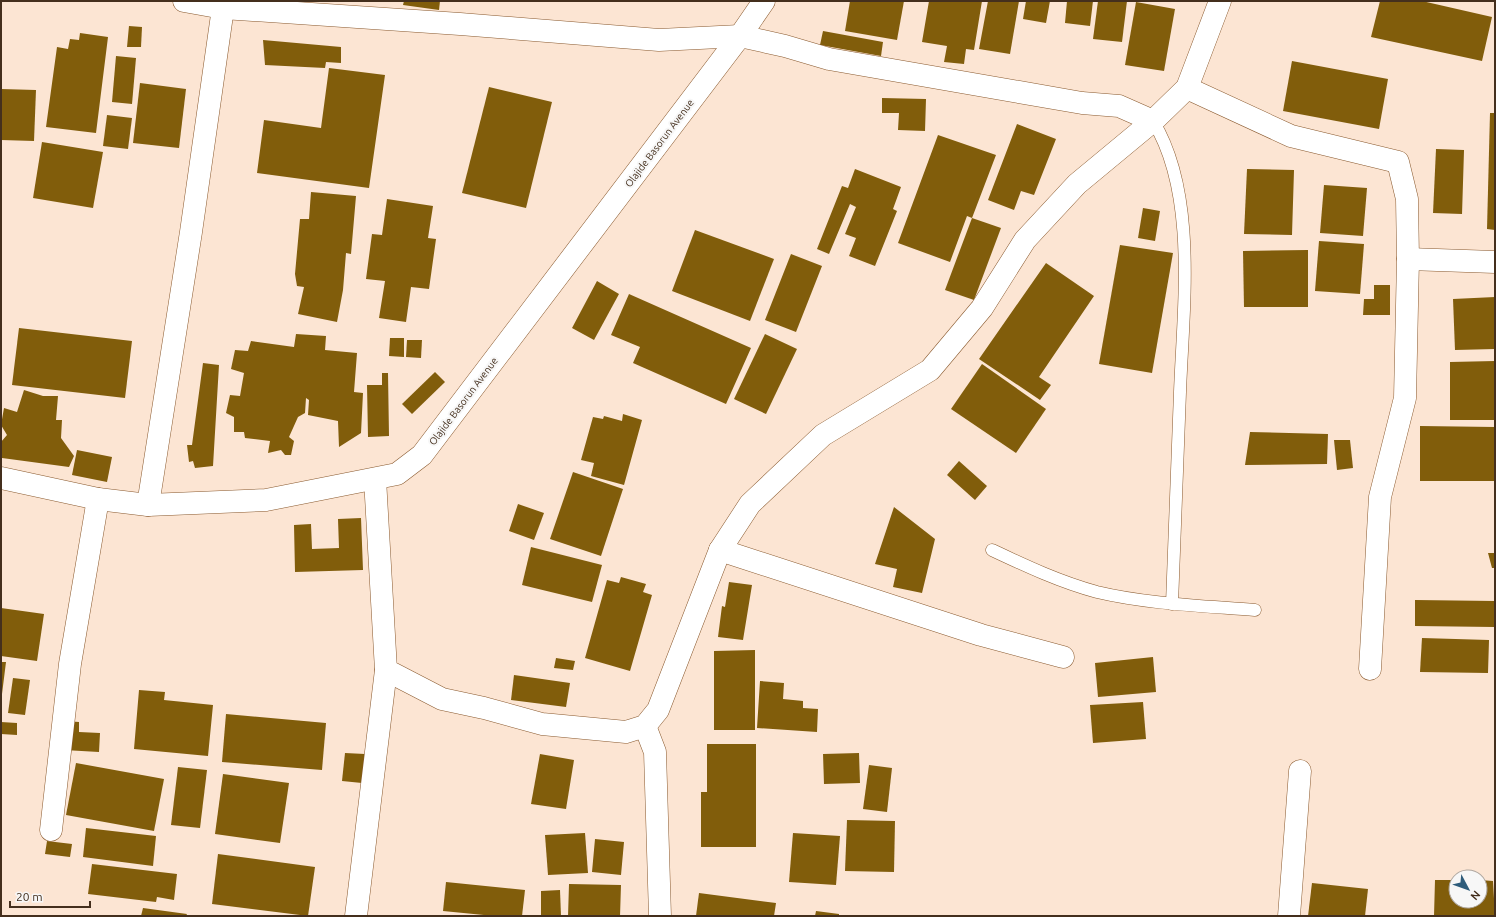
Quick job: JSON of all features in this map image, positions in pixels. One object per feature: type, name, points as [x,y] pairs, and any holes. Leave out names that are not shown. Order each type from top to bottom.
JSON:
[{"type":"street","points":[[184,1],[223,8],[460,24],[659,40],[740,36],[785,46],[829,59],[1082,103],[1119,106],[1153,121]]},
{"type":"street","name":"Olajide Basorun Avenue","points":[[1,478],[98,499],[148,505],[266,500],[397,474],[422,455],[740,36],[764,1]]},
{"type":"street","points":[[386,670],[442,699],[484,708],[542,724],[626,732],[645,726],[658,710],[720,550],[750,504],[823,435],[930,370],[982,308],[1025,240],[1077,184],[1153,121],[1187,88],[1220,1]]},
{"type":"street","points":[[148,505],[192,232],[223,8]]},
{"type":"street","points":[[1187,88],[1291,136],[1398,162],[1407,199],[1408,259],[1405,398],[1380,498],[1370,669]]},
{"type":"street","points":[[1408,259],[1495,262]]},
{"type":"street","points":[[356,916],[386,670],[375,479]]},
{"type":"street","points":[[51,830],[70,664],[98,499]]},
{"type":"street","points":[[720,550],[981,635],[1063,657]]},
{"type":"street","points":[[645,726],[655,752],[660,916]]},
{"type":"street","points":[[1288,916],[1300,771]]},
{"type":"lane","points":[[1153,121],[1164,138],[1172,163],[1185,245],[1172,604]]},
{"type":"lane","points":[[992,550],[1040,573],[1098,592],[1172,604],[1256,610]]},
{"type":"building","points":[[404,1],[440,1],[439,10],[403,5]]},
{"type":"building","points":[[850,1],[904,1],[897,40],[845,31]]},
{"type":"building","points":[[929,1],[982,1],[974,50],[966,49],[964,64],[944,62],[947,46],[922,42]]},
{"type":"building","points":[[988,1],[1019,1],[1010,54],[979,49]]},
{"type":"building","points":[[1026,1],[1050,1],[1046,23],[1023,19]]},
{"type":"building","points":[[1067,1],[1093,1],[1090,26],[1065,23]]},
{"type":"building","points":[[1098,1],[1127,1],[1122,42],[1093,39]]},
{"type":"building","points":[[1380,1],[1422,1],[1492,17],[1482,61],[1371,37]]},
{"type":"building","points":[[1136,2],[1175,9],[1164,71],[1125,65]]},
{"type":"building","points":[[129,26],[142,27],[141,47],[127,47]]},
{"type":"building","points":[[823,31],[883,42],[881,56],[820,45]]},
{"type":"building","points":[[80,33],[108,37],[96,133],[46,127],[57,47],[68,49],[70,39],[79,40]]},
{"type":"building","points":[[263,40],[341,47],[341,63],[326,62],[325,68],[265,65]]},
{"type":"building","points":[[116,56],[136,58],[132,104],[112,102]]},
{"type":"building","points":[[1292,61],[1388,79],[1379,129],[1283,111]]},
{"type":"building","points":[[329,68],[385,75],[369,188],[257,173],[264,120],[321,128]]},
{"type":"building","points":[[140,83],[186,89],[179,148],[133,143]]},
{"type":"building","points":[[489,87],[552,102],[526,208],[462,193]]},
{"type":"building","points":[[1,89],[36,90],[34,141],[1,140]]},
{"type":"building","points":[[882,98],[926,99],[925,131],[898,130],[899,113],[882,113]]},
{"type":"building","points":[[1490,113],[1495,113],[1495,230],[1487,229]]},
{"type":"building","points":[[107,115],[132,118],[128,149],[103,146]]},
{"type":"building","points":[[1017,124],[1056,139],[1034,195],[1021,191],[1014,210],[988,200]]},
{"type":"building","points":[[938,135],[996,155],[972,218],[967,216],[950,262],[898,243]]},
{"type":"building","points":[[42,142],[103,152],[93,208],[33,198]]},
{"type":"building","points":[[1436,149],[1464,150],[1462,214],[1433,213]]},
{"type":"building","points":[[855,169],[901,187],[893,209],[897,211],[875,266],[849,256],[856,238],[845,234],[856,207],[850,204],[829,254],[817,249],[842,186],[848,188]]},
{"type":"building","points":[[1247,169],[1294,170],[1292,235],[1244,234]]},
{"type":"building","points":[[1324,185],[1367,188],[1363,236],[1320,233]]},
{"type":"building","points":[[311,192],[356,196],[351,254],[346,253],[343,290],[337,322],[298,314],[304,287],[297,286],[295,274],[300,219],[309,219]]},
{"type":"building","points":[[387,199],[433,206],[428,238],[436,239],[429,289],[411,287],[406,322],[379,318],[385,281],[366,279],[372,234],[382,235]]},
{"type":"building","points":[[1143,208],[1160,211],[1155,241],[1138,238]]},
{"type":"building","points":[[972,218],[1001,228],[974,300],[945,290]]},
{"type":"building","points":[[695,230],[774,259],[750,321],[672,291]]},
{"type":"building","points":[[1319,241],[1364,244],[1360,294],[1315,291]]},
{"type":"building","points":[[1120,245],[1173,253],[1152,373],[1099,364]]},
{"type":"building","points":[[1308,250],[1308,307],[1244,307],[1243,251]]},
{"type":"building","points":[[791,254],[822,266],[796,332],[765,320]]},
{"type":"building","points":[[1046,263],[1094,296],[1039,377],[1051,385],[1040,400],[979,359]]},
{"type":"building","points":[[597,281],[619,294],[594,340],[572,328]]},
{"type":"building","points":[[1374,285],[1390,285],[1390,315],[1363,315],[1364,299],[1374,299]]},
{"type":"building","points":[[629,294],[751,348],[726,404],[633,363],[640,347],[611,335]]},
{"type":"building","points":[[1495,297],[1495,349],[1455,350],[1453,299]]},
{"type":"building","points":[[19,328],[132,341],[125,398],[12,385]]},
{"type":"building","points":[[296,334],[326,336],[325,350],[357,353],[354,392],[363,393],[361,433],[339,447],[338,421],[308,415],[309,400],[306,398],[305,413],[298,417],[289,437],[294,441],[291,455],[285,455],[281,450],[268,453],[270,441],[245,438],[244,432],[234,432],[234,417],[226,413],[230,395],[240,396],[244,373],[231,369],[235,350],[248,351],[251,341],[294,347]]},
{"type":"building","points":[[765,334],[797,349],[766,414],[734,399]]},
{"type":"building","points":[[390,338],[404,338],[404,357],[389,356]]},
{"type":"building","points":[[407,340],[422,340],[421,358],[406,357]]},
{"type":"building","points":[[1495,361],[1495,420],[1450,420],[1450,362]]},
{"type":"building","points":[[203,363],[219,365],[213,466],[195,468],[193,461],[189,462],[187,445],[192,445]]},
{"type":"building","points":[[982,364],[1046,409],[1016,453],[951,409]]},
{"type":"building","points":[[435,372],[445,382],[412,414],[402,404]]},
{"type":"building","points":[[382,373],[388,373],[389,436],[368,437],[367,385],[382,385]]},
{"type":"building","points":[[24,390],[43,396],[58,396],[56,420],[62,420],[61,438],[74,456],[69,467],[2,458],[1,442],[7,435],[1,425],[4,408],[17,412]]},
{"type":"building","points":[[623,414],[642,420],[624,485],[591,476],[594,463],[581,460],[593,417],[603,419],[604,416],[622,421]]},
{"type":"building","points":[[1420,426],[1495,427],[1495,481],[1420,481]]},
{"type":"building","points":[[1250,432],[1328,434],[1327,464],[1245,465]]},
{"type":"building","points":[[1334,440],[1350,440],[1353,468],[1337,470]]},
{"type":"building","points":[[77,450],[112,457],[107,482],[72,475]]},
{"type":"building","points":[[959,461],[987,486],[975,500],[947,475]]},
{"type":"building","points":[[573,472],[623,489],[601,556],[550,539]]},
{"type":"building","points":[[518,504],[544,513],[534,540],[509,531]]},
{"type":"building","points":[[894,507],[935,539],[922,593],[893,587],[897,569],[875,564]]},
{"type":"building","points":[[361,518],[363,570],[295,572],[294,525],[311,524],[312,549],[339,548],[338,519]]},
{"type":"building","points":[[531,547],[602,565],[592,602],[522,585]]},
{"type":"building","points":[[1488,553],[1495,553],[1495,568],[1492,568]]},
{"type":"building","points":[[621,577],[646,584],[643,592],[652,595],[630,671],[585,658],[607,580],[619,583]]},
{"type":"building","points":[[729,582],[752,585],[743,640],[718,637],[722,606],[725,607]]},
{"type":"building","points":[[1415,600],[1495,601],[1494,627],[1415,626]]},
{"type":"building","points":[[1,608],[44,614],[37,661],[1,656]]},
{"type":"building","points":[[1422,638],[1489,640],[1488,673],[1420,672]]},
{"type":"building","points":[[755,650],[755,730],[714,730],[714,651]]},
{"type":"building","points":[[1153,657],[1156,692],[1098,697],[1095,663]]},
{"type":"building","points":[[556,658],[575,661],[573,670],[554,668]]},
{"type":"building","points":[[1,662],[6,662],[2,694],[1,694]]},
{"type":"building","points":[[514,675],[570,683],[566,707],[511,700]]},
{"type":"building","points":[[13,678],[30,680],[25,715],[8,713]]},
{"type":"building","points":[[760,681],[784,683],[783,699],[803,701],[803,708],[818,709],[817,732],[757,728]]},
{"type":"building","points":[[139,690],[165,692],[164,700],[213,705],[208,756],[134,749]]},
{"type":"building","points":[[1143,702],[1146,739],[1093,743],[1090,705]]},
{"type":"building","points":[[226,714],[326,723],[322,770],[222,762]]},
{"type":"building","points":[[66,721],[79,722],[79,732],[100,733],[99,752],[64,750]]},
{"type":"building","points":[[1,722],[17,723],[17,735],[1,734]]},
{"type":"building","points":[[707,744],[756,744],[756,847],[701,847],[701,792],[707,792]]},
{"type":"building","points":[[345,753],[365,754],[362,783],[342,781]]},
{"type":"building","points":[[859,753],[860,783],[824,784],[823,754]]},
{"type":"building","points":[[540,754],[574,760],[566,809],[531,804]]},
{"type":"building","points":[[76,763],[164,779],[154,831],[66,815]]},
{"type":"building","points":[[869,765],[892,768],[887,812],[863,809]]},
{"type":"building","points":[[178,767],[207,770],[200,828],[171,825]]},
{"type":"building","points":[[223,774],[289,783],[280,843],[215,834]]},
{"type":"building","points":[[847,820],[895,821],[894,872],[845,871]]},
{"type":"building","points":[[86,828],[156,836],[153,866],[83,857]]},
{"type":"building","points":[[585,833],[588,873],[548,875],[545,835]]},
{"type":"building","points":[[793,833],[840,836],[836,885],[789,882]]},
{"type":"building","points":[[595,839],[624,842],[621,875],[592,872]]},
{"type":"building","points":[[47,841],[72,844],[70,857],[45,854]]},
{"type":"building","points":[[218,854],[315,867],[308,916],[212,904]]},
{"type":"building","points":[[92,864],[177,874],[174,900],[157,897],[156,902],[88,894]]},
{"type":"building","points":[[1435,880],[1448,880],[1448,909],[1488,909],[1488,881],[1493,881],[1495,916],[1434,916]]},
{"type":"building","points":[[446,882],[525,890],[522,916],[494,916],[443,911]]},
{"type":"building","points":[[1312,883],[1368,889],[1365,916],[1308,916]]},
{"type":"building","points":[[569,884],[621,885],[620,916],[568,916]]},
{"type":"building","points":[[560,890],[561,916],[541,916],[541,891]]},
{"type":"building","points":[[699,893],[776,903],[774,916],[696,916]]},
{"type":"building","points":[[143,908],[187,914],[186,916],[141,916]]},
{"type":"building","points":[[816,911],[839,914],[839,916],[815,916]]}]
